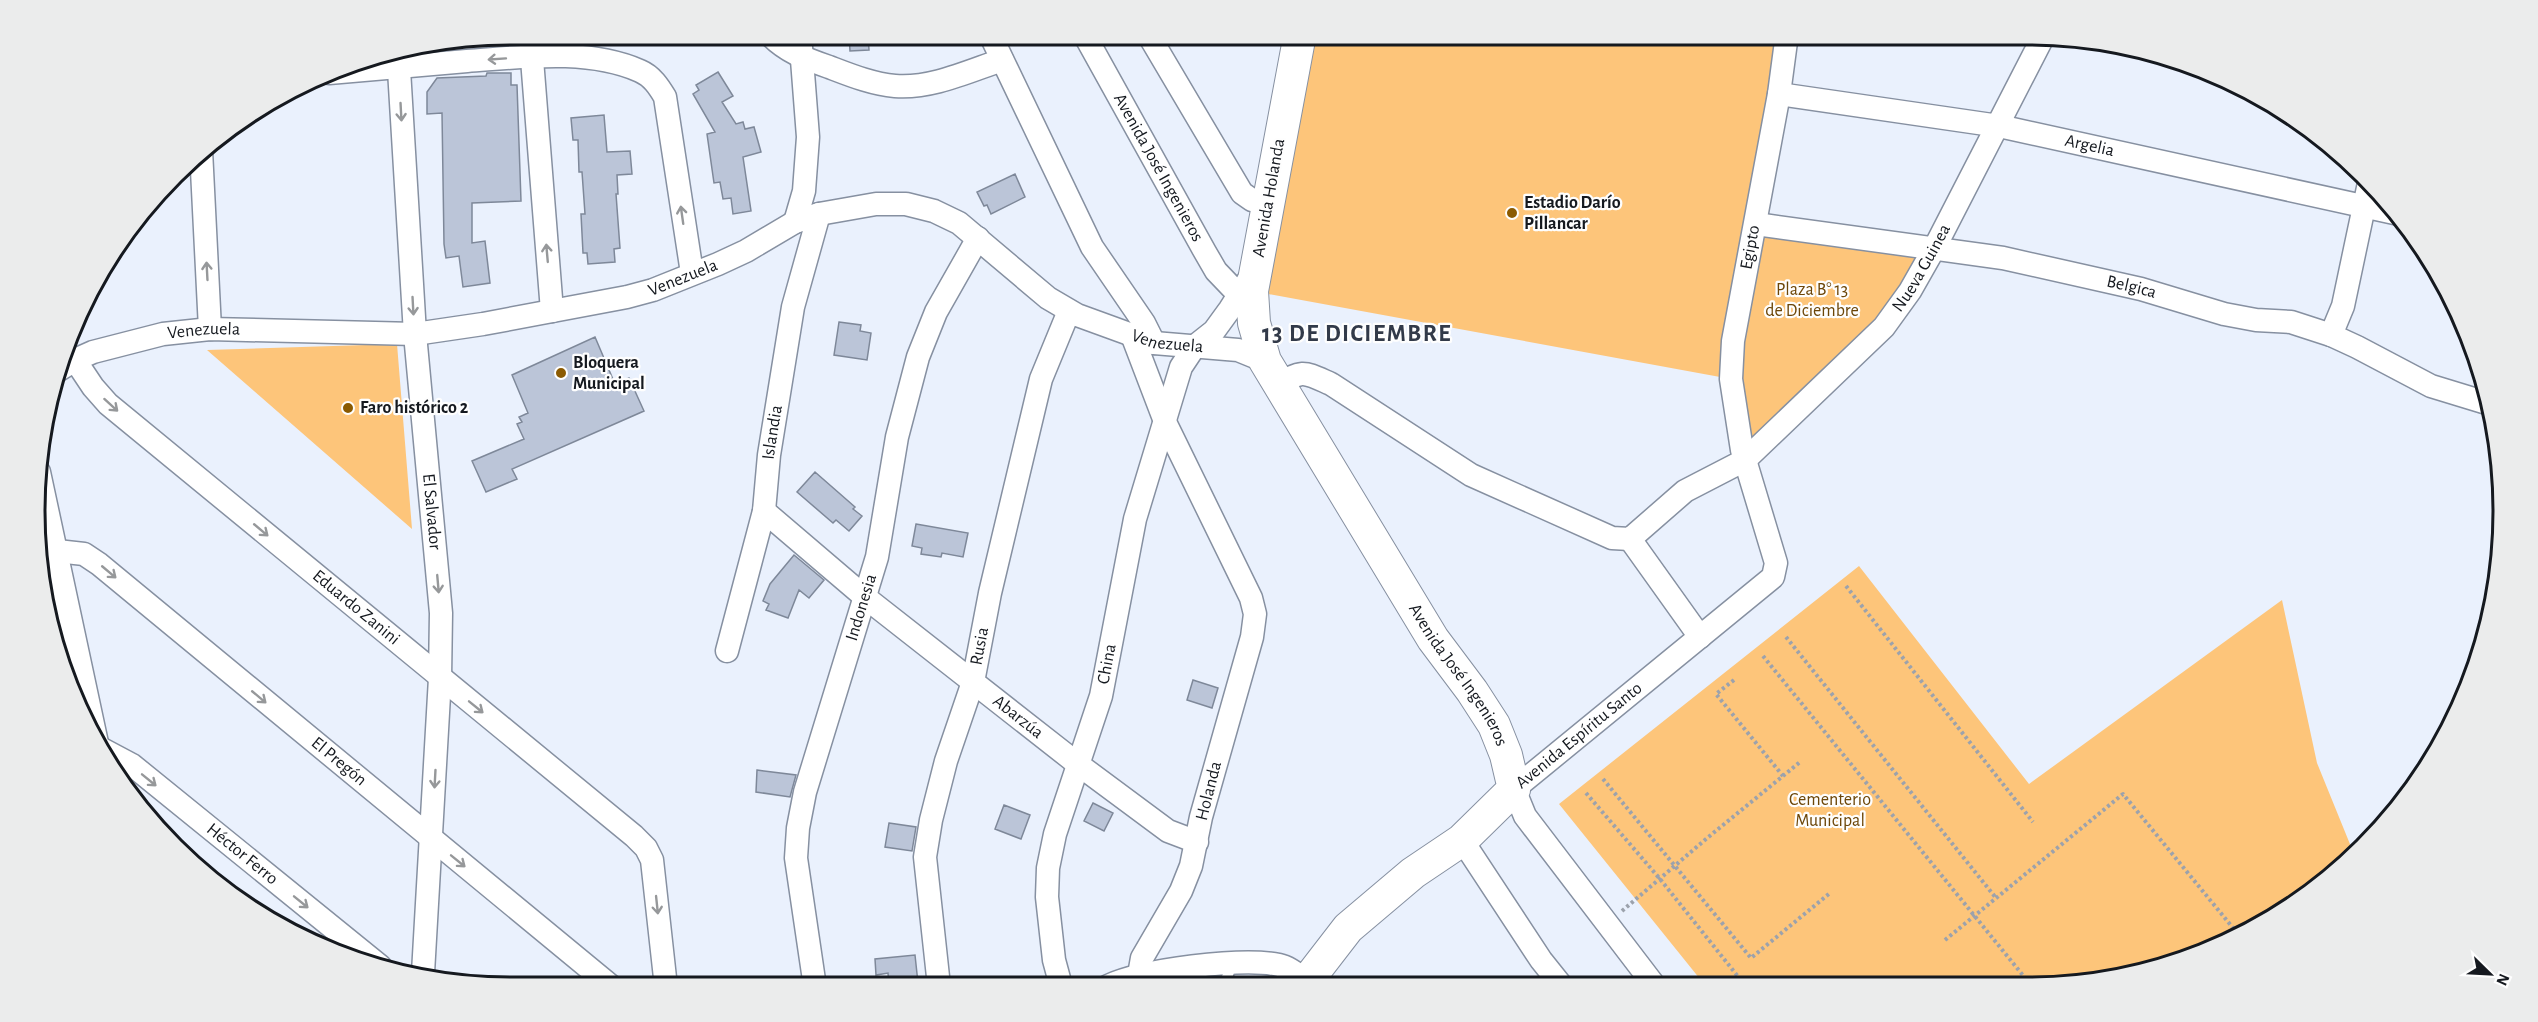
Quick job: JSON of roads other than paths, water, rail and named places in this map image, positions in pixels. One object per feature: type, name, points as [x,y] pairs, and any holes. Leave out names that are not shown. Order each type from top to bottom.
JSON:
[{"type":"street","points":[[530,45],[552,311]]},
{"type":"street","points":[[398,60],[530,45],[584,58],[618,63],[643,72],[655,82],[665,97],[692,273]]},
{"type":"street","points":[[781,45],[802,58],[868,81],[896,86],[932,82],[996,45]]},
{"type":"street","points":[[795,222],[804,191],[808,137],[801,45]]},
{"type":"street","points":[[1000,45],[1092,247],[1144,323],[1154,343]]},
{"type":"street","name":"Avenida José Ingenieros","points":[[1090,45],[1216,271],[1239,295]]},
{"type":"street","points":[[1155,45],[1242,193],[1252,200],[1268,202]]},
{"type":"street","name":"Avenida Holanda","points":[[1271,373],[1254,323],[1252,291],[1298,45]]},
{"type":"street","name":"Egipto","points":[[1745,460],[1731,379],[1733,341],[1756,224],[1786,45]]},
{"type":"street","name":"Nueva Guinea","points":[[1630,539],[1685,490],[1745,460],[1884,327],[1910,291],[1935,247],[2039,45]]},
{"type":"street","name":"El Salvador","points":[[398,60],[414,334],[441,613],[432,839],[423,969]]},
{"type":"street","name":"Argelia","points":[[1779,93],[1999,126],[2382,209]]},
{"type":"street","points":[[202,163],[210,329]]},
{"type":"street","points":[[2331,335],[2343,306],[2368,193]]},
{"type":"street","name":"Venezuela","points":[[69,365],[126,342],[163,334],[210,329],[414,334],[552,311],[653,290],[747,251],[795,222],[819,214],[876,204],[906,204],[934,211],[959,223],[1048,298],[1069,311],[1154,343],[1238,350],[1271,373]]},
{"type":"street","name":"Islandia","points":[[727,651],[764,510],[769,455],[793,307],[819,214]]},
{"type":"street","name":"Belgica","points":[[1756,224],[2002,258],[2141,289],[2224,314],[2256,320],[2291,322],[2331,335],[2431,386],[2480,401]]},
{"type":"street","name":"Indonesia","points":[[814,977],[796,858],[798,828],[805,792],[877,556],[897,437],[918,357],[936,312],[978,238]]},
{"type":"street","name":"China","points":[[1059,977],[1054,960],[1047,897],[1048,868],[1055,834],[1101,696],[1135,519],[1166,424],[1181,368],[1195,346],[1214,331],[1257,266]]},
{"type":"street","name":"Rusia","points":[[938,977],[925,857],[931,820],[946,761],[973,681],[990,593],[1041,379],[1069,311]]},
{"type":"street","points":[[1132,335],[1166,424]]},
{"type":"street","name":"Eduardo Zanini","points":[[68,368],[93,387],[108,404],[646,848],[652,860],[665,977]]},
{"type":"street","points":[[1271,373],[1309,374],[1331,384],[1471,475],[1612,538],[1630,539],[1700,637]]},
{"type":"street","name":"Avenida José Ingenieros","points":[[1271,373],[1313,437],[1434,639],[1494,725],[1525,816],[1649,977]]},
{"type":"street","name":"Holanda","points":[[1139,975],[1142,958],[1148,945],[1181,891],[1197,842],[1206,796],[1252,637],[1255,614],[1251,598],[1166,424]]},
{"type":"street","name":"Avenida Espíritu Santo","points":[[1310,977],[1348,928],[1374,904],[1413,873],[1462,840],[1514,789],[1725,619],[1773,577],[1776,563],[1745,460]]},
{"type":"street","points":[[45,500],[90,711]]},
{"type":"street","name":"Abarzúa","points":[[764,510],[866,598],[1078,765],[1168,831],[1197,842]]},
{"type":"street","name":"El Pregón","points":[[57,551],[84,554],[99,564],[600,977]]},
{"type":"street","name":"Héctor Ferro","points":[[115,756],[132,765],[364,953]]},
{"type":"street","points":[[1462,840],[1555,977]]},
{"type":"street","points":[[1133,977],[1232,963],[1279,965],[1288,968],[1298,977]]},
{"type":"lane","points":[[1227,977],[1232,963]]},
{"type":"place","name":"Estadio Darío Pillancar","points":[[1512,213]]},
{"type":"place","name":"Bloquera Municipal","points":[[561,373]]},
{"type":"place","name":"Faro histórico 2","points":[[348,408]]},
{"type":"district","name":"13 DE DICIEMBRE","points":[[1357,334]]},
{"type":"park label","name":"Plaza B° 13 de Diciembre","points":[[1812,300]]},
{"type":"park label","name":"Cementerio Municipal","points":[[1830,810]]}]
